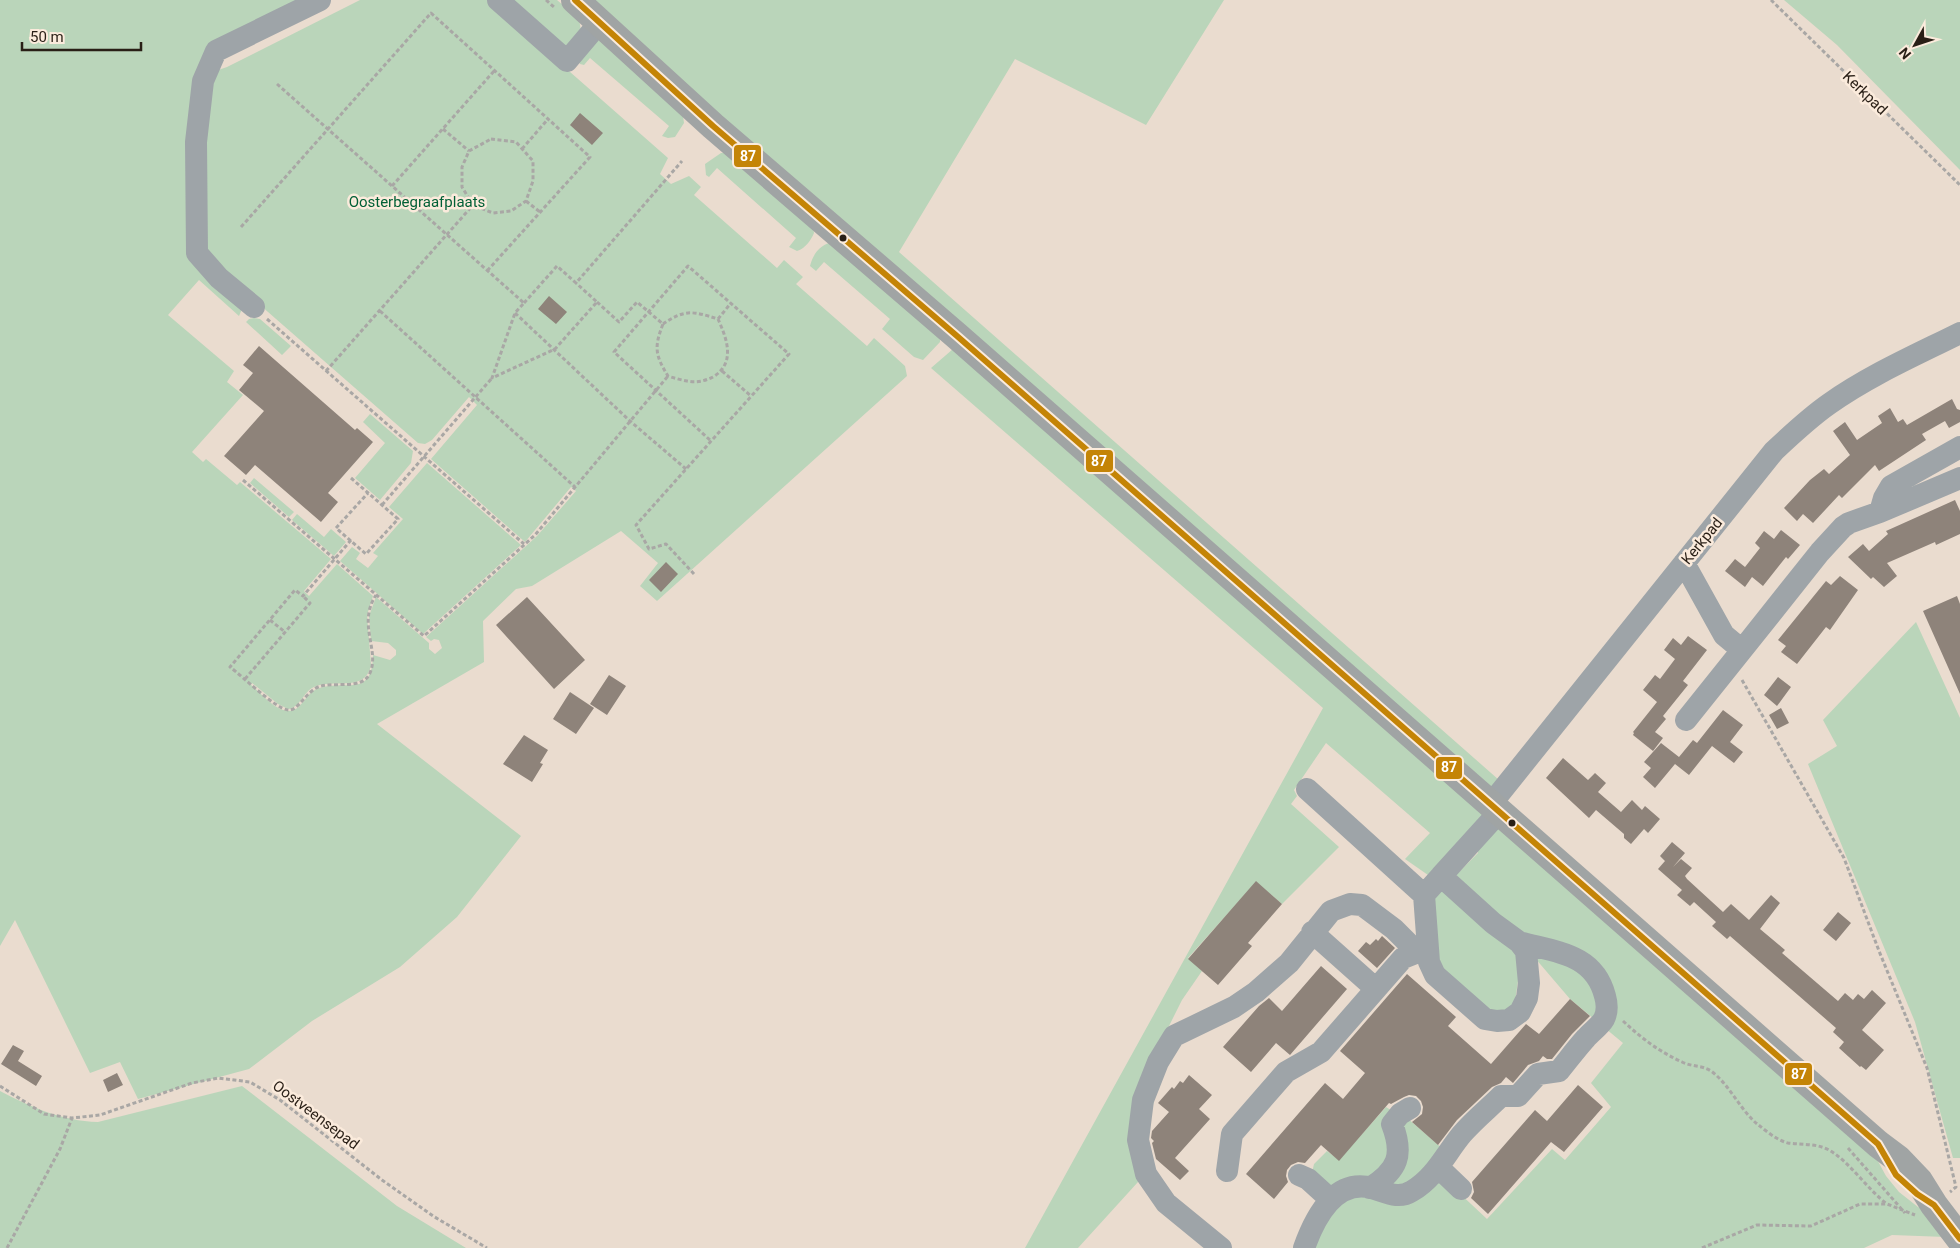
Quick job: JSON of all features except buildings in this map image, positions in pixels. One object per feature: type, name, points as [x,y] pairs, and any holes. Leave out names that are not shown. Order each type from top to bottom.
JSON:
[{"type":"main road","points":[[574,0],[713,126],[964,342],[1878,1144],[1890,1166],[1901,1180],[1917,1194],[1926,1210],[1960,1239]]},
{"type":"street","points":[[254,307],[219,278],[196,253],[196,142],[203,82],[216,51],[320,0]]},
{"type":"street","points":[[498,0],[567,61],[600,22]]},
{"type":"street","name":"Kerkpad","points":[[1394,929],[1424,898],[1774,451],[1803,424],[1830,403],[1871,378],[1960,333]]},
{"type":"street","points":[[1880,512],[1884,498],[1891,486],[1960,447]]},
{"type":"street","points":[[1686,720],[1820,552],[1843,527],[1960,478]]},
{"type":"street","points":[[1684,564],[1737,657]]},
{"type":"street","points":[[1307,789],[1424,898],[1422,950]]},
{"type":"street","points":[[1214,1245],[1166,1203],[1146,1174],[1138,1140],[1142,1100],[1158,1062],[1174,1036],[1234,1007],[1256,992],[1289,963],[1312,932],[1331,911],[1350,904],[1362,906],[1422,950],[1435,975],[1485,1019],[1509,1020],[1520,1012],[1527,998],[1530,983],[1526,951],[1519,942],[1493,923],[1441,876]]},
{"type":"street","points":[[1312,932],[1376,989]]},
{"type":"street","points":[[1304,1248],[1312,1226],[1330,1199],[1340,1192],[1353,1188],[1370,1188],[1398,1196],[1410,1193],[1422,1185],[1438,1167],[1463,1132],[1501,1096],[1518,1096],[1538,1074],[1559,1071],[1574,1051],[1604,1019],[1607,1006],[1603,990],[1584,962],[1574,956],[1519,942]]},
{"type":"street","points":[[1227,1171],[1232,1134],[1286,1072],[1320,1052],[1403,958],[1422,950]]},
{"type":"street","points":[[1370,1188],[1384,1179],[1394,1168],[1399,1152],[1398,1138],[1392,1124],[1400,1114],[1410,1108]]},
{"type":"street","points":[[1438,1167],[1461,1188]]},
{"type":"street","points":[[1299,1175],[1308,1179],[1330,1199]]},
{"type":"path","name":"Kerkpad","points":[[1771,0],[1960,185]]},
{"type":"path","points":[[241,228],[431,13],[590,157],[487,271]]},
{"type":"path","points":[[392,186],[494,71]]},
{"type":"path","points":[[277,84],[524,303]]},
{"type":"path","points":[[522,149],[548,119]]},
{"type":"path","points":[[443,128],[469,151]]},
{"type":"path","points":[[491,139],[516,142],[533,161],[533,181],[526,201],[511,211],[493,213],[473,205],[462,188],[462,167],[469,151],[491,139]]},
{"type":"path","points":[[576,283],[682,161]]},
{"type":"path","points":[[526,201],[540,212]]},
{"type":"path","points":[[326,371],[473,205]]},
{"type":"path","points":[[382,505],[492,378],[515,313],[557,266],[619,322],[637,302],[662,324]]},
{"type":"path","points":[[694,574],[666,544],[649,548],[636,525],[789,354],[688,266],[614,352],[711,441]]},
{"type":"path","points":[[492,378],[555,349],[597,302]]},
{"type":"path","points":[[718,319],[731,303]]},
{"type":"path","points":[[254,307],[524,544]]},
{"type":"path","points":[[380,311],[575,486]]},
{"type":"path","points":[[698,312],[718,319],[725,335],[728,354],[722,371],[706,381],[688,382],[668,376],[659,361],[656,341],[662,324],[678,314],[698,312]]},
{"type":"path","points":[[515,313],[630,421],[686,469]]},
{"type":"path","points":[[722,371],[751,396]]},
{"type":"path","points":[[243,480],[424,636],[535,535],[668,376]]},
{"type":"path","points":[[351,478],[368,492],[382,505],[398,518],[366,554],[336,528],[368,492]]},
{"type":"path","points":[[303,596],[351,540]]},
{"type":"path","points":[[245,679],[310,603],[295,590],[230,667],[277,705],[288,710],[296,708],[307,694],[316,688],[328,684],[354,684],[362,681],[369,676],[372,666],[368,616],[376,595]]},
{"type":"path","points":[[270,620],[285,632]]},
{"type":"path","points":[[1737,657],[1844,858],[1879,952],[1926,1068],[1956,1187]]},
{"type":"path","points":[[1607,1006],[1642,1039],[1682,1062],[1703,1067],[1714,1074],[1746,1113],[1778,1139],[1790,1143],[1816,1145],[1832,1152],[1887,1204],[1905,1213],[1926,1210],[1960,1182]]},
{"type":"path","name":"Oostveensepad","points":[[0,1086],[44,1114],[72,1118],[100,1114],[192,1083],[218,1078],[250,1082],[280,1100],[382,1180],[433,1216],[487,1248]]},
{"type":"path","points":[[7,1248],[60,1149],[72,1118]]},
{"type":"path","points":[[1702,1248],[1757,1225],[1811,1226],[1860,1204],[1887,1204]]},
{"type":"green space","name":"Oosterbegraafplaats","points":[[0,0],[309,0],[198,77],[227,67],[360,0],[488,0],[668,158],[660,174],[671,184],[689,176],[701,187],[694,195],[777,268],[784,260],[803,277],[796,284],[867,346],[874,338],[905,366],[907,376],[657,601],[640,586],[658,563],[621,531],[532,586],[516,589],[483,621],[484,662],[377,724],[521,836],[457,917],[400,967],[312,1021],[249,1069],[138,1099],[120,1062],[90,1073],[15,920],[0,946]],"holes":[[[190,244],[418,443],[425,444],[432,440],[469,397],[477,405],[431,459],[525,542],[571,487],[576,491],[537,536],[426,637],[431,641],[434,639],[439,640],[442,648],[435,654],[429,649],[429,643],[376,597],[369,616],[371,641],[388,643],[396,650],[396,655],[390,660],[373,655],[371,669],[368,678],[362,683],[327,686],[317,689],[293,711],[278,708],[251,685],[252,683],[278,704],[288,709],[296,706],[307,692],[314,687],[356,682],[368,674],[371,665],[367,615],[373,596],[337,564],[309,596],[304,591],[331,559],[240,482],[237,485],[206,459],[203,462],[192,452],[243,395],[227,382],[234,371],[168,315],[199,280],[239,316],[242,309]]]},
{"type":"green space","points":[[506,0],[557,0],[579,19],[581,31],[570,46],[559,46]]},
{"type":"green space","points":[[575,0],[1224,0],[1146,125],[1015,59],[899,252],[1499,780],[1491,790]]},
{"type":"green space","points":[[1784,0],[1960,0],[1960,170],[1837,45]]},
{"type":"green space","points":[[595,40],[602,41],[682,109],[684,123],[675,137],[668,138],[662,136],[669,126],[590,58],[584,65],[580,64],[578,59]]},
{"type":"green space","points":[[721,153],[729,153],[813,227],[814,233],[806,246],[797,251],[789,247],[796,238],[717,168],[709,177],[706,175],[705,164]]},
{"type":"green space","points":[[829,243],[940,334],[940,342],[923,360],[914,357],[882,329],[890,319],[824,262],[816,271],[810,266],[816,252]]},
{"type":"green space","points":[[254,318],[260,319],[291,346],[282,355],[246,322]]},
{"type":"green space","points":[[953,349],[1485,812],[1428,875],[1405,859],[1430,833],[1326,743],[1294,790],[1297,796],[1291,804],[1339,847],[1282,904],[1256,882],[1188,958],[1202,971],[1182,1000],[1168,1028],[1138,1182],[1078,1248],[1025,1248],[1323,708],[931,368]]},
{"type":"green space","points":[[370,414],[413,451],[411,463],[380,500],[355,478],[385,443],[363,422]]},
{"type":"green space","points":[[427,463],[521,545],[423,634],[340,561],[352,547],[360,553],[356,559],[368,568],[378,556],[373,553],[403,519],[389,507]]},
{"type":"green space","points":[[254,478],[294,512],[289,517],[250,483]]},
{"type":"green space","points":[[297,514],[324,537],[331,529],[346,542],[334,556],[292,520]]},
{"type":"green space","points":[[1916,622],[1960,718],[1960,1158],[1953,1158],[1915,1022],[1808,764],[1837,746],[1823,720]]},
{"type":"green space","points":[[1497,820],[1873,1152],[1886,1176],[1899,1192],[1918,1207],[1926,1210],[1946,1237],[1892,1235],[1864,1248],[1309,1248],[1328,1209],[1357,1194],[1384,1199],[1439,1174],[1487,1219],[1552,1149],[1565,1160],[1611,1107],[1591,1083],[1623,1043],[1570,999],[1529,951],[1456,875],[1478,853],[1476,844]]},
{"type":"green space","points":[[1445,888],[1516,951],[1521,961],[1514,1008],[1495,1015],[1436,968],[1434,894]]},
{"type":"green space","points":[[242,1086],[397,1206],[466,1248],[0,1248],[0,1091],[59,1116],[98,1122]]},
{"type":"green space","points":[[1386,1107],[1394,1112],[1392,1166],[1333,1192],[1312,1173],[1314,1164],[1327,1151],[1339,1160]]},
{"type":"green space","points":[[1406,1117],[1443,1149],[1408,1189],[1383,1184]]},
{"type":"transit line","name":"87","points":[[575,0],[713,126],[957,336],[1878,1144],[1896,1175],[1917,1194],[1934,1205],[1960,1239]]}]
